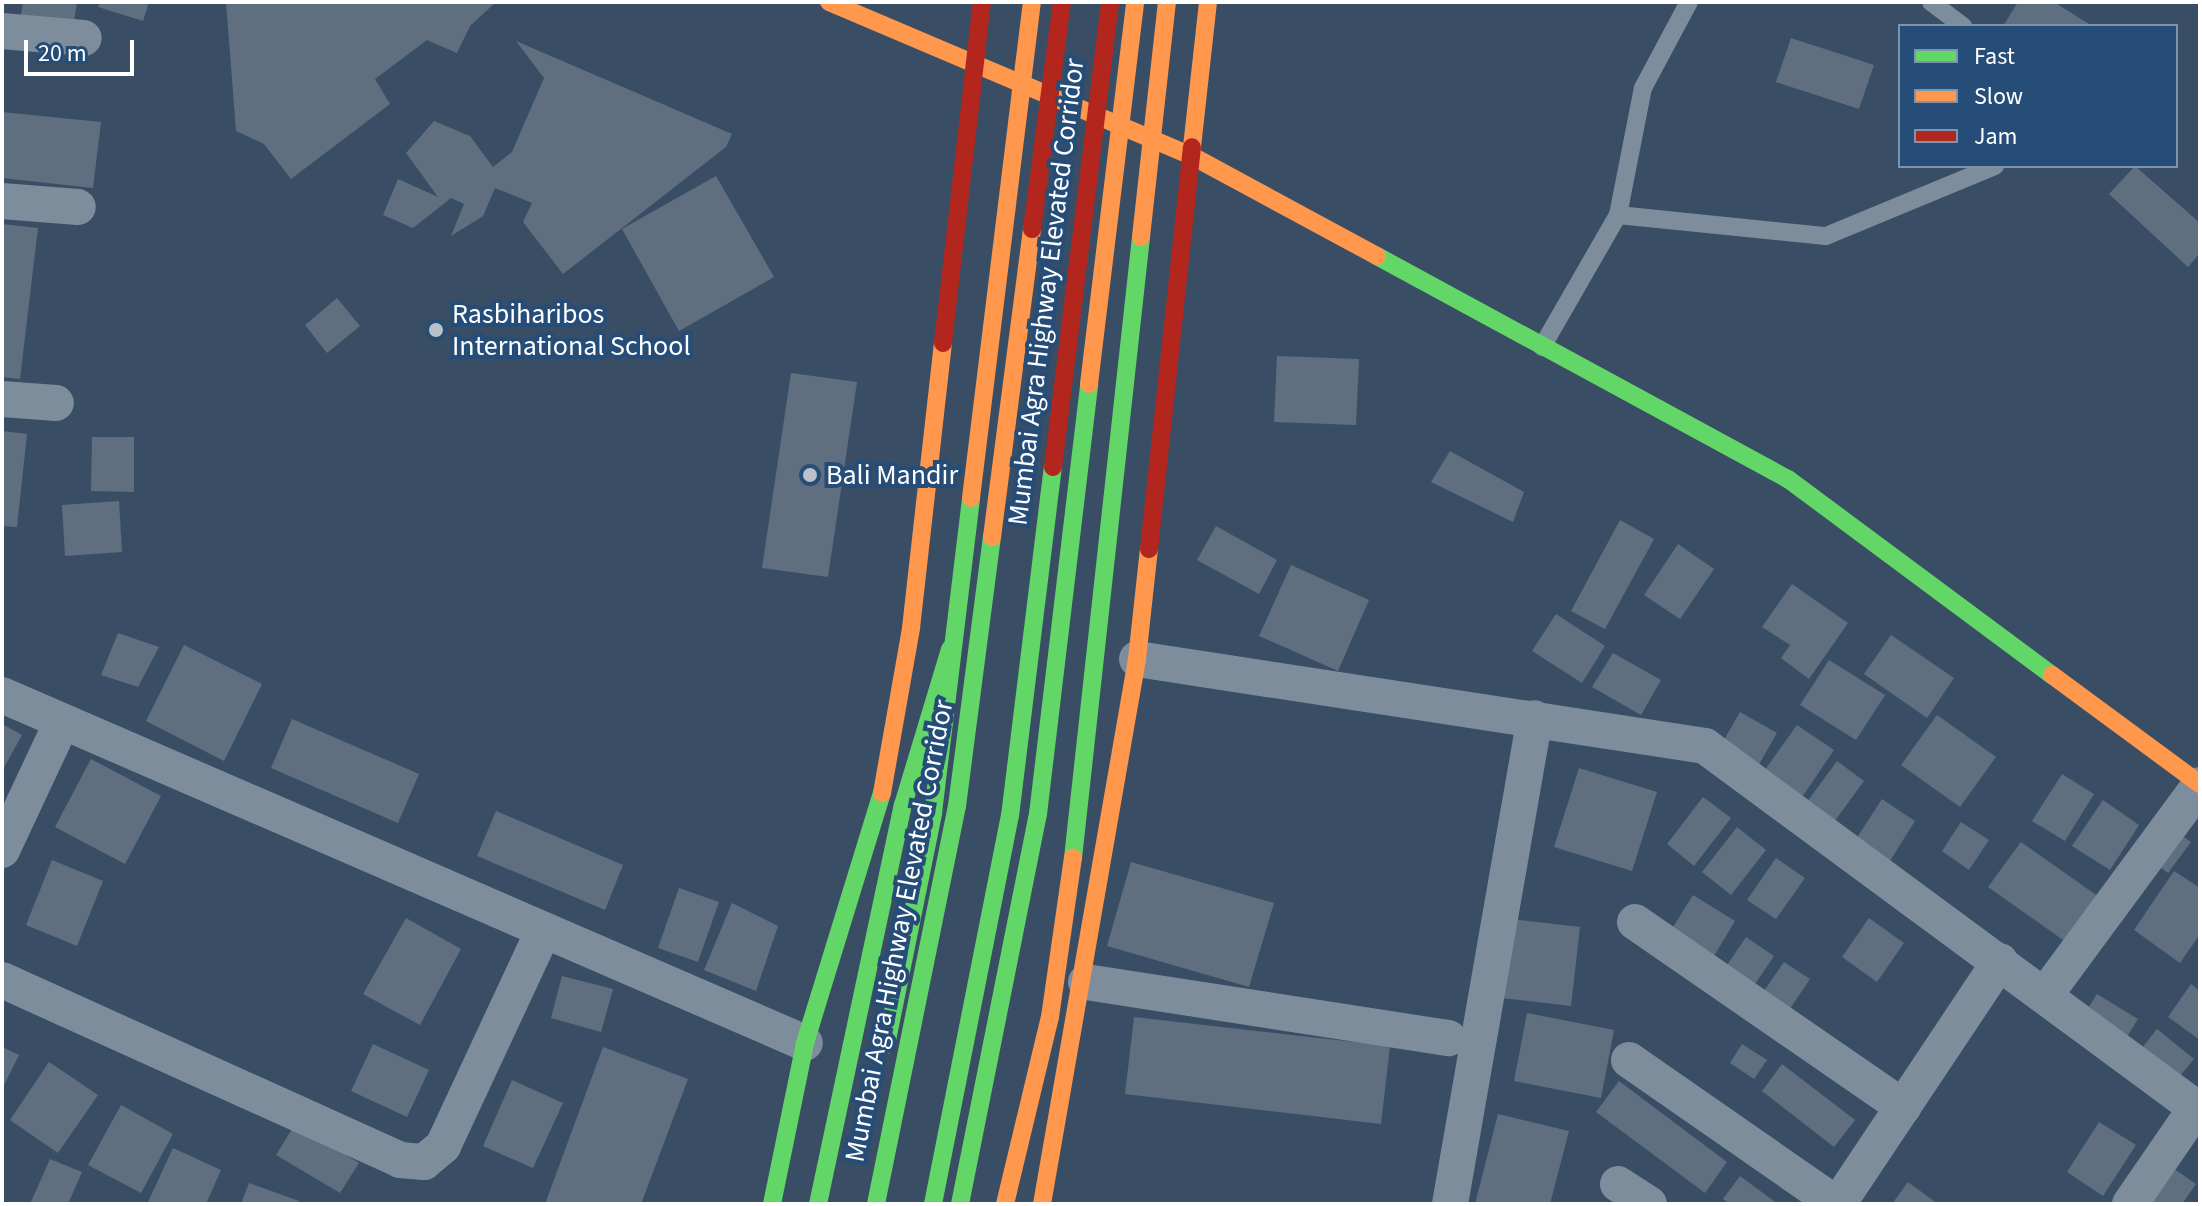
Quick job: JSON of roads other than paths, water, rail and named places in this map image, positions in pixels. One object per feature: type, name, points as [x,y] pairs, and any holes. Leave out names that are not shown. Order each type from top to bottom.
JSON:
[{"type":"main road","points":[[829,2],[1192,156],[1788,479],[2200,784]]},
{"type":"main road","points":[[772,1204],[805,1043],[880,802],[911,628],[982,2]]},
{"type":"main road","points":[[854,1204],[933,813],[950,649],[1032,2]]},
{"type":"main road","name":"Mumbai Agra Highway Elevated Corridor","points":[[876,1204],[957,806],[1062,2]]},
{"type":"main road","name":"Mumbai Agra Highway Elevated Corridor","points":[[933,1204],[1010,816],[1110,2]]},
{"type":"main road","points":[[960,1204],[1038,814],[1135,2]]},
{"type":"main road","points":[[1005,1204],[1050,1017],[1075,847],[1167,2]]},
{"type":"main road","points":[[1042,1204],[1086,982],[1137,659],[1208,2]]},
{"type":"main road","points":[[818,1204],[903,805],[950,649]]},
{"type":"street","points":[[2,31],[84,38]]},
{"type":"street","points":[[2,201],[78,207]]},
{"type":"street","points":[[2,399],[56,403]]},
{"type":"street","points":[[1137,659],[1705,746],[2198,1109],[2130,1204]]},
{"type":"street","points":[[2,695],[542,934],[805,1043]]},
{"type":"street","points":[[1450,1204],[1535,718]]},
{"type":"street","points":[[2,850],[62,722]]},
{"type":"street","points":[[2045,995],[2200,784]]},
{"type":"street","points":[[1635,922],[1903,1107]]},
{"type":"street","points":[[2,980],[400,1160],[424,1162],[443,1146],[542,934]]},
{"type":"street","points":[[1629,1060],[1837,1204],[2000,961]]},
{"type":"street","points":[[1086,982],[1449,1038]]},
{"type":"street","points":[[1618,1184],[1649,1204]]},
{"type":"lane","points":[[1542,347],[1618,215],[1643,88],[1689,2]]},
{"type":"lane","points":[[1931,2],[1960,24]]},
{"type":"lane","points":[[1618,215],[1826,236],[1990,168]]},
{"type":"place","name":"Rasbiharibos International School","points":[[436,330]]},
{"type":"place","name":"Bali Mandir","points":[[810,475]]}]
